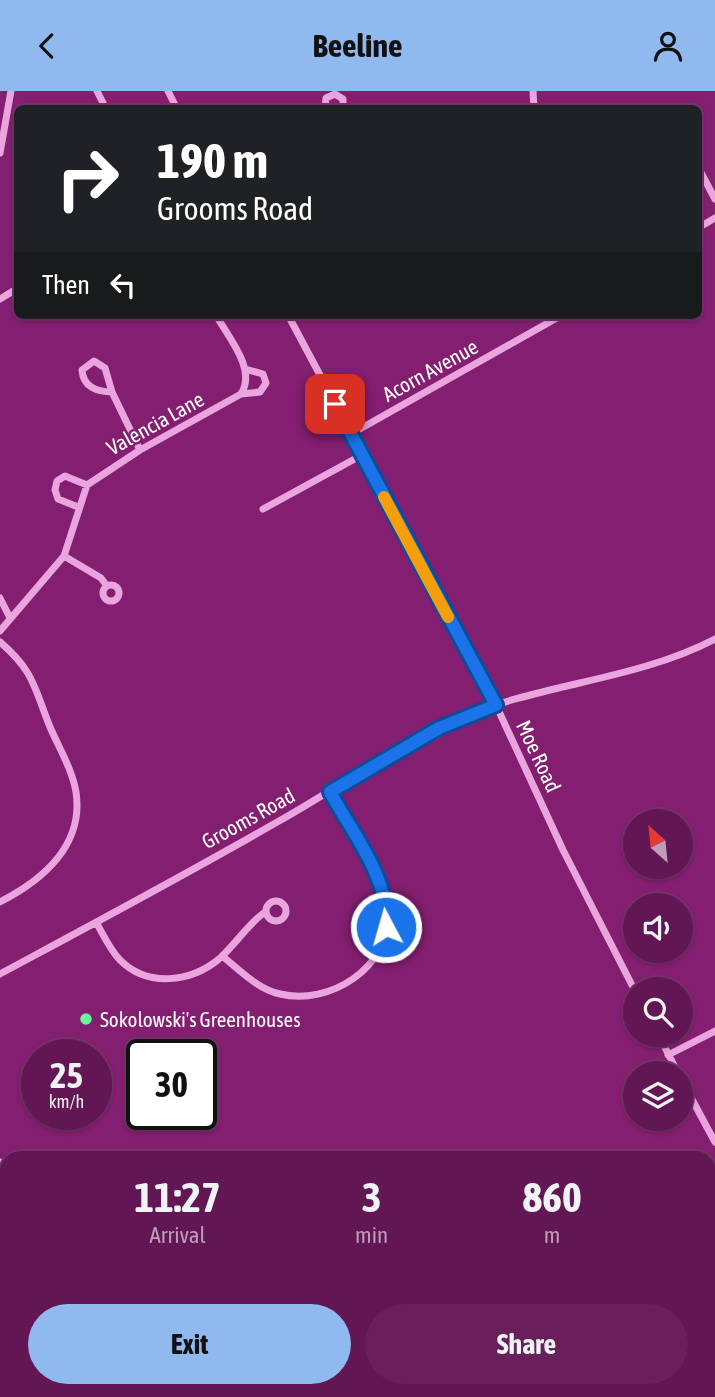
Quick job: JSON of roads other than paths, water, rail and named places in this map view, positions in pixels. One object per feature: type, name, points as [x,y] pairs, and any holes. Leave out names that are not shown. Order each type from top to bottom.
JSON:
[{"type":"street","points":[[0,153],[11,91]]},
{"type":"street","points":[[325,105],[326,98],[335,94],[343,99],[343,105]]},
{"type":"street","points":[[702,175],[715,199]]},
{"type":"street","name":"Valencia Lane","points":[[87,485],[140,450],[241,394],[260,392],[266,383],[263,374],[245,369],[218,319]]},
{"type":"street","name":"Moe Road","points":[[290,319],[496,705],[563,850],[628,977]]},
{"type":"street","name":"Acorn Avenue","points":[[351,434],[555,319]]},
{"type":"street","points":[[112,392],[101,391],[86,383],[82,376],[85,365],[94,361],[101,363],[140,450]]},
{"type":"street","points":[[241,394],[246,384],[245,369]]},
{"type":"street","points":[[263,509],[362,455]]},
{"type":"street","points":[[0,631],[64,557],[72,538],[78,507],[87,485],[65,477],[57,481],[58,499],[78,507]]},
{"type":"street","points":[[64,557],[102,577],[107,586]]},
{"type":"street","points":[[0,598],[10,618]]},
{"type":"street","name":"Grooms Road","points":[[0,974],[330,792],[439,728],[496,705],[652,665],[685,654],[715,639]]},
{"type":"street","points":[[0,642],[19,658],[31,674],[71,773],[77,806],[71,835],[52,867],[32,883],[0,902]]},
{"type":"street","points":[[222,956],[259,986],[279,994],[303,997],[328,994],[341,988],[372,961],[386,927],[385,897],[330,792]]},
{"type":"street","points":[[96,922],[120,960],[155,977],[177,979],[195,975],[222,956],[265,912]]},
{"type":"street","points":[[668,1055],[715,1031]]},
{"type":"street","points":[[664,1047],[671,1061]]},
{"type":"street","points":[[693,1101],[715,1142]]},
{"type":"place","name":"Sokolowski's Greenhouses","points":[[86,1019]]}]
